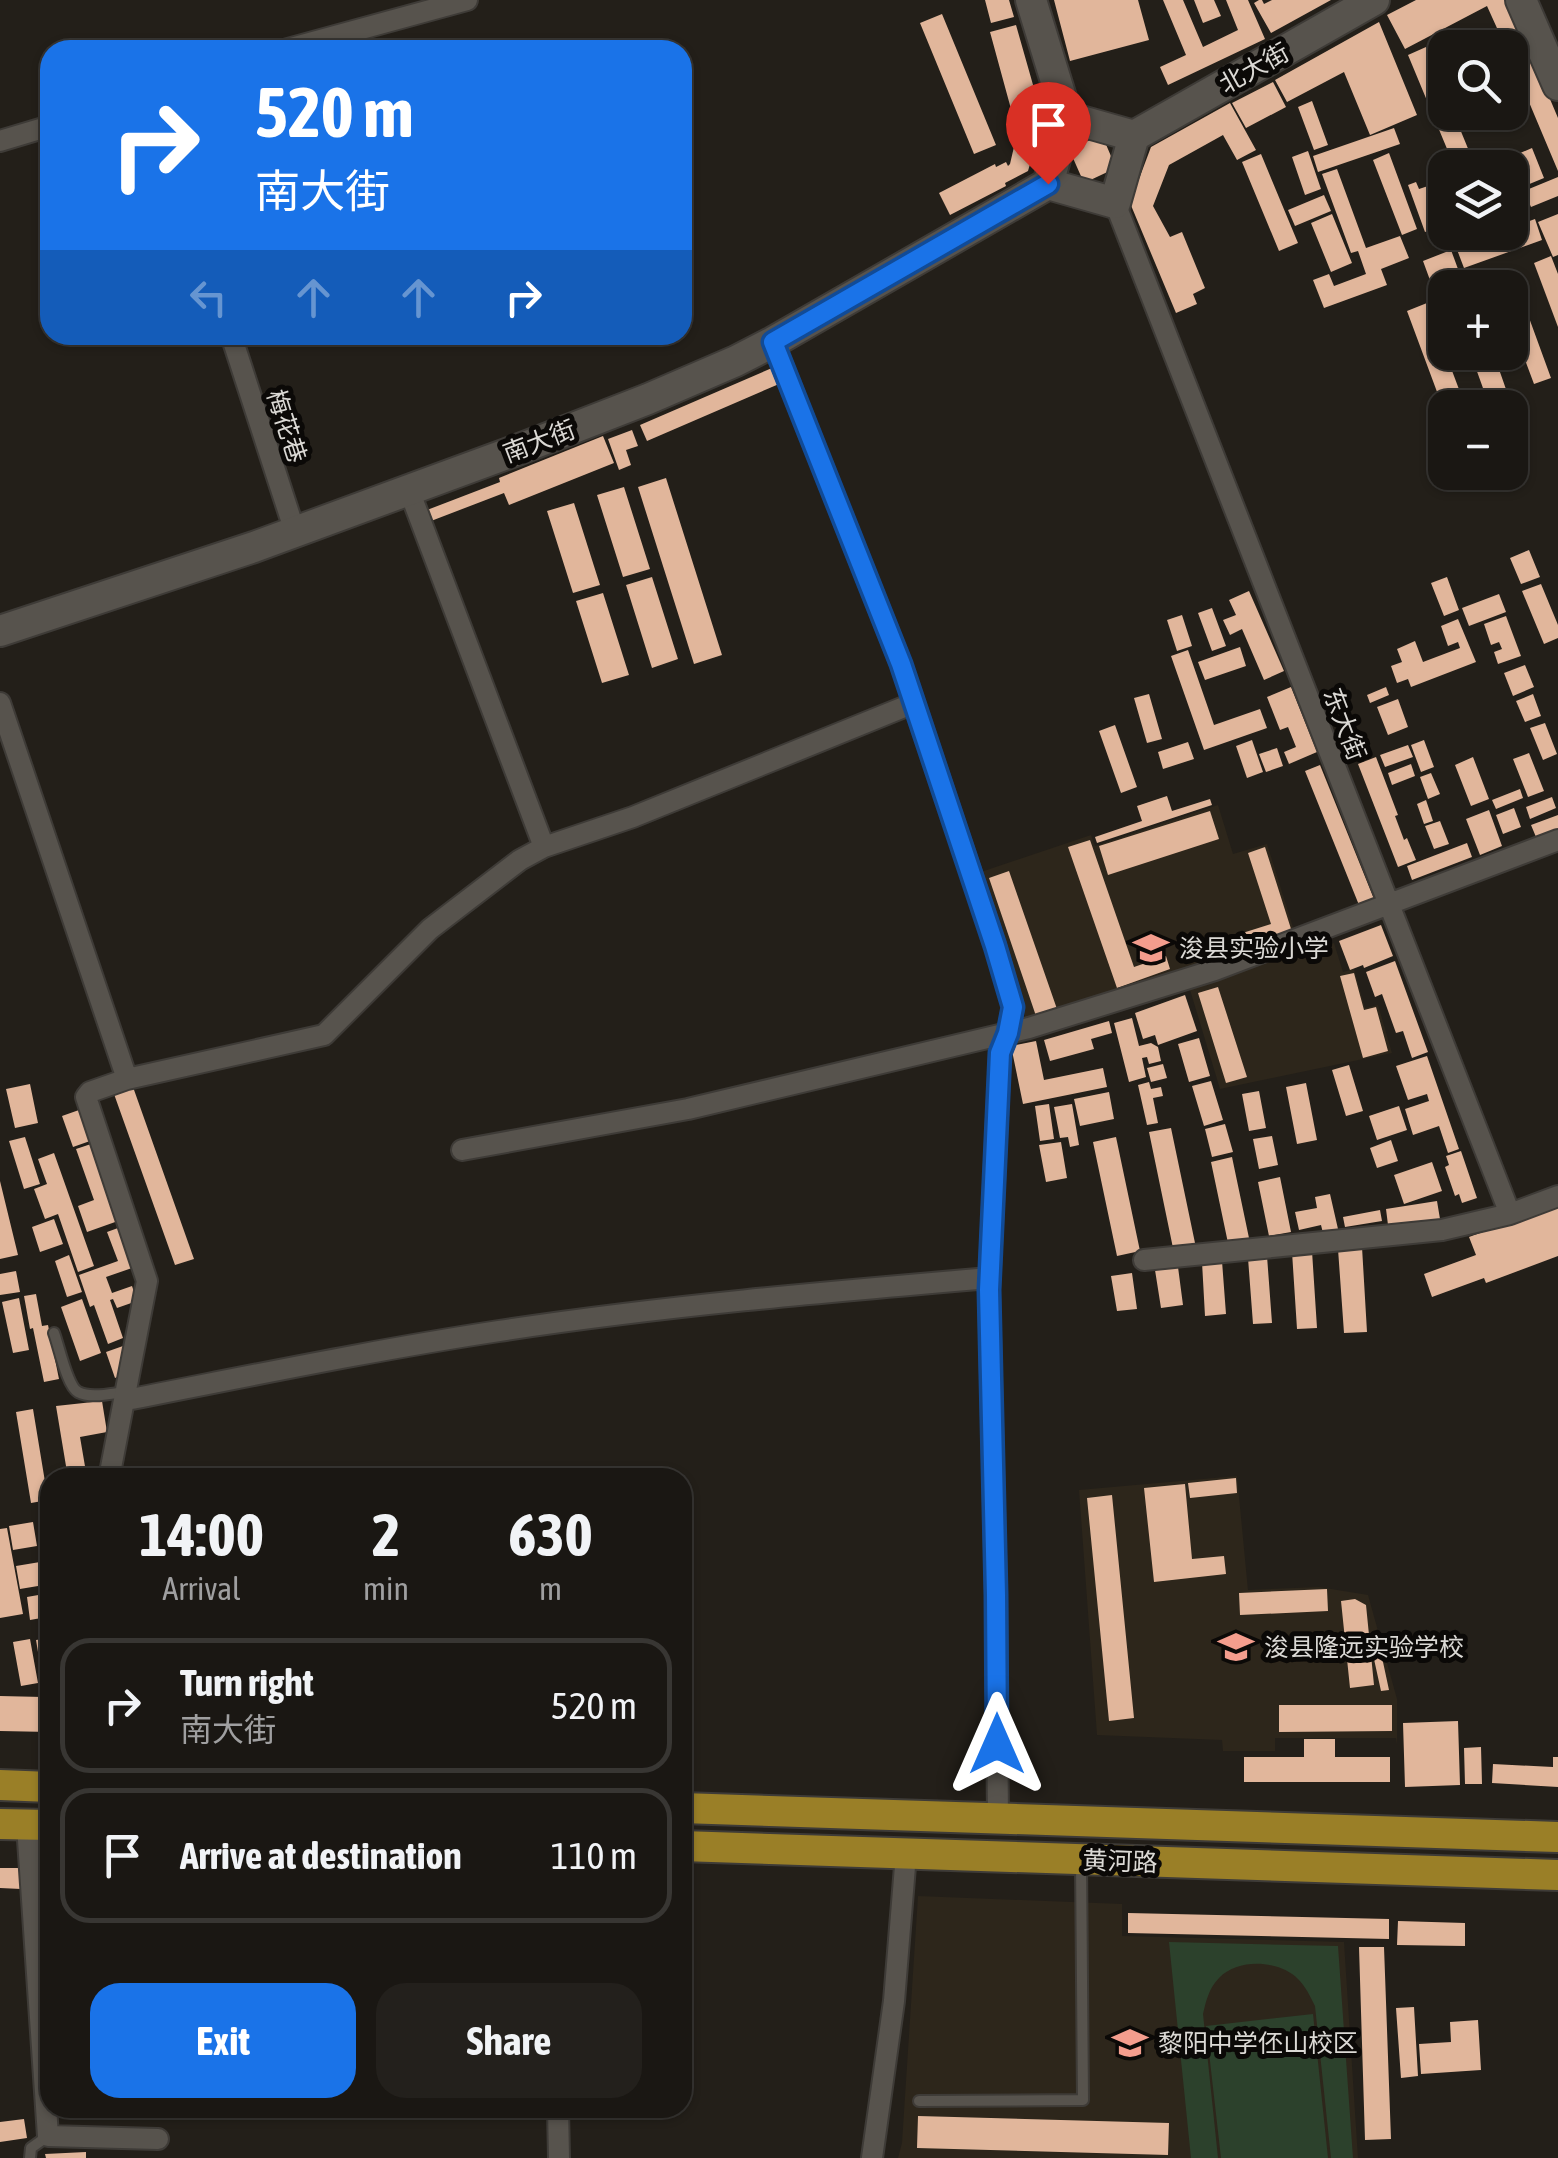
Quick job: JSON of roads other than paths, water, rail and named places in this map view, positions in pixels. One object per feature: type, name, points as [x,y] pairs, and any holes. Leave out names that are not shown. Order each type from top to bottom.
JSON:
[{"type":"main road","points":[[0,1785],[40,1787]]},
{"type":"main road","name":"黄河路","points":[[692,1808],[1558,1836]]},
{"type":"main road","name":"黄河路","points":[[692,1846],[1558,1876]]},
{"type":"street","points":[[312,40],[400,9],[467,0]]},
{"type":"street","points":[[1031,0],[1066,117],[1048,184],[1115,202],[1134,136],[1066,117]]},
{"type":"street","name":"北大街","points":[[1134,136],[1374,0]]},
{"type":"street","points":[[1521,0],[1558,85]]},
{"type":"street","points":[[0,141],[40,129]]},
{"type":"street","name":"南大街","points":[[0,631],[295,532],[648,399],[773,342],[1048,184]]},
{"type":"street","name":"东大街","points":[[1115,202],[1510,1214]]},
{"type":"street","points":[[773,342],[901,664],[1013,1007],[1000,1053],[990,1278],[998,1818]]},
{"type":"street","name":"梅花巷","points":[[234,345],[295,532]]},
{"type":"street","points":[[409,490],[544,847]]},
{"type":"street","points":[[0,703],[127,1079]]},
{"type":"street","points":[[111,1468],[148,1281],[86,1097],[90,1092],[127,1079],[324,1035],[430,929],[520,860],[544,847],[633,817],[914,703]]},
{"type":"street","points":[[462,1150],[688,1109],[1008,1033],[1215,970],[1558,840]]},
{"type":"street","points":[[1144,1260],[1442,1230],[1510,1214],[1558,1196]]},
{"type":"street","points":[[126,1396],[500,1331],[730,1300],[990,1278]]},
{"type":"street","points":[[26,1825],[40,2023]]},
{"type":"street","points":[[872,2158],[894,2001],[906,1854]]},
{"type":"street","points":[[47,2118],[48,2136],[158,2139]]},
{"type":"street","points":[[558,2118],[559,2158]]},
{"type":"lane","points":[[54,1333],[71,1386],[90,1395],[126,1396]]},
{"type":"lane","points":[[919,2101],[1083,2100],[1080,1860]]},
{"type":"lane","points":[[30,2158],[31,2148],[48,2136]]},
{"type":"place","name":"浚县实验小学","points":[[1151,948]]},
{"type":"place","name":"浚县隆远实验学校","points":[[1236,1647]]},
{"type":"place","name":"黎阳中学伾山校区","points":[[1130,2043]]}]
